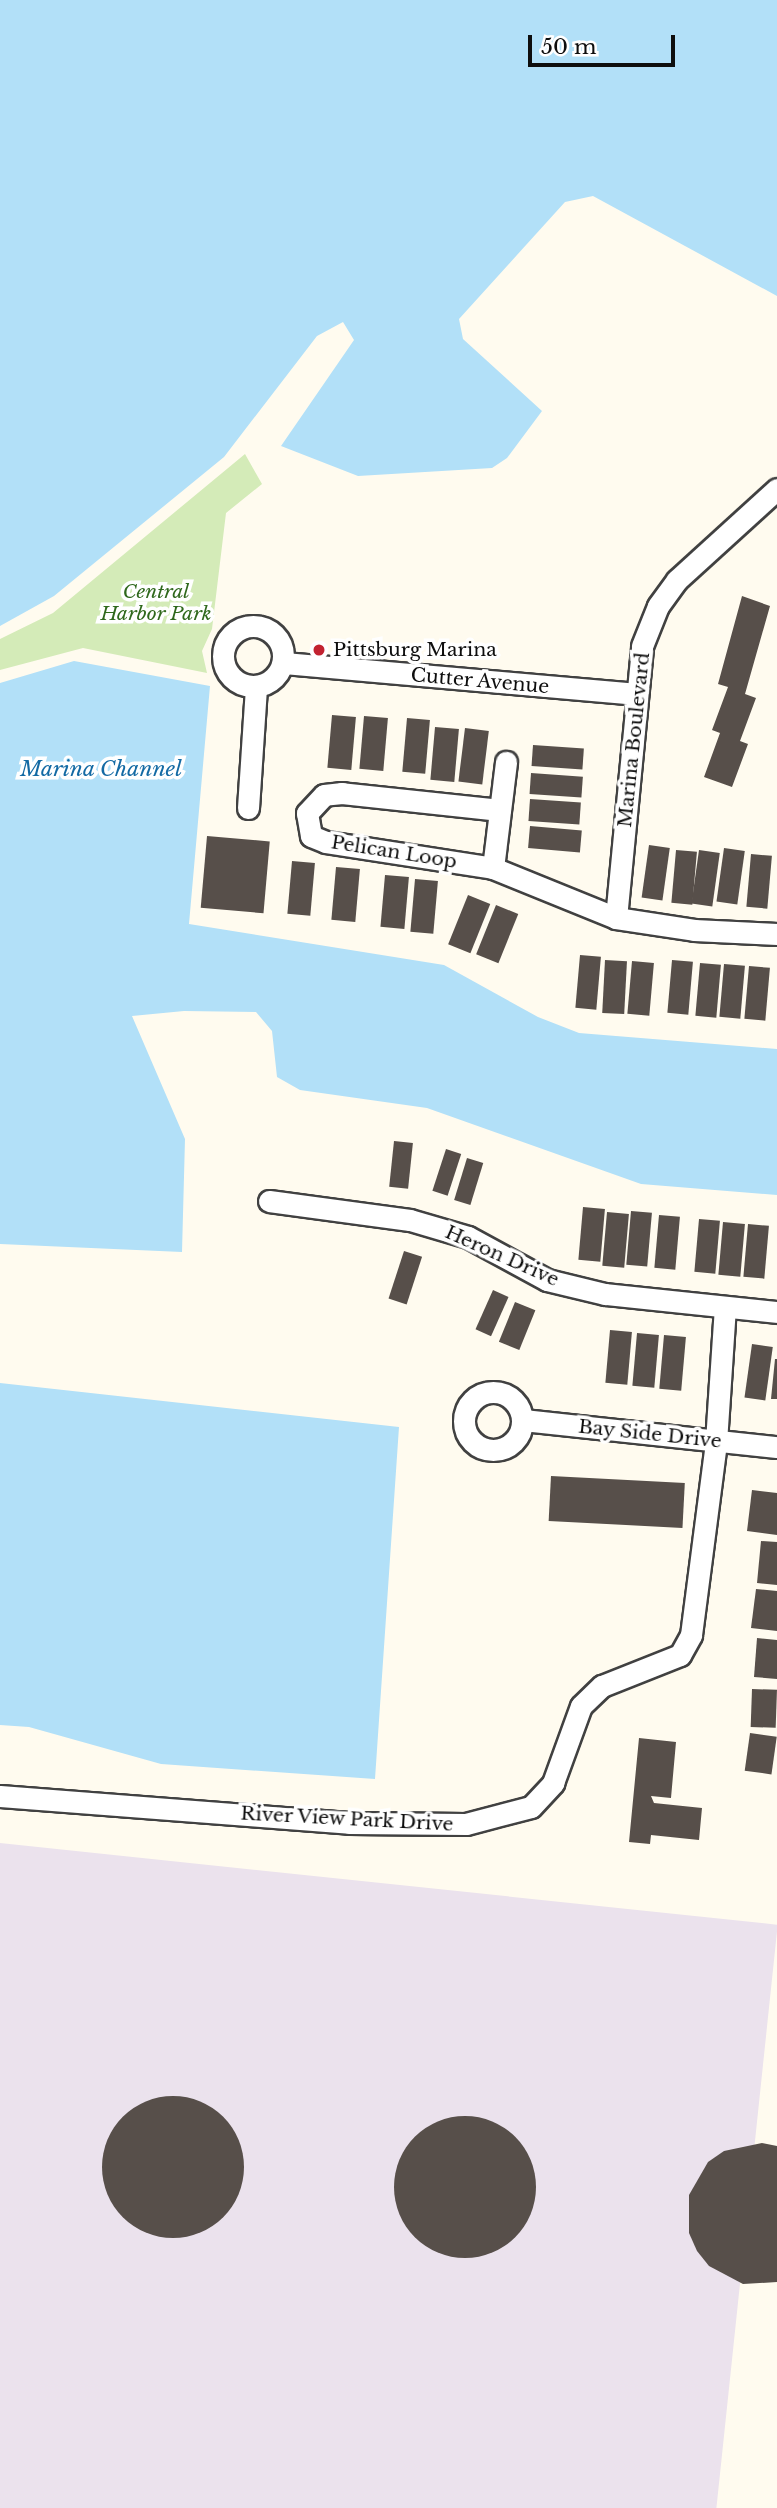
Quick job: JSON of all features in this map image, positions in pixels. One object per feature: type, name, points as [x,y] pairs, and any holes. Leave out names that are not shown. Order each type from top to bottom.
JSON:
[{"type":"street","name":"Marina Boulevard","points":[[616,918],[642,646],[658,607],[677,580],[777,489]]},
{"type":"street","points":[[248,626],[270,632],[278,640],[283,663],[270,681],[256,686],[238,683],[226,669],[224,651],[232,635],[248,626]]},
{"type":"street","name":"Cutter Avenue","points":[[283,663],[636,694]]},
{"type":"street","points":[[248,808],[256,686]]},
{"type":"street","points":[[493,868],[506,762]]},
{"type":"street","name":"Pelican Loop","points":[[500,810],[342,793],[324,795],[307,813],[311,836],[326,842],[493,868],[616,918],[694,930],[777,934]]},
{"type":"street","name":"Heron Drive","points":[[269,1201],[410,1220],[468,1237],[547,1280],[605,1294],[777,1312]]},
{"type":"street","name":"River View Park Drive","points":[[0,1796],[349,1823],[466,1825],[519,1814],[553,1783],[581,1706],[602,1686],[680,1655],[691,1635],[716,1442],[725,1308]]},
{"type":"street","name":"Bay Side Drive","points":[[523,1420],[777,1447]]},
{"type":"shaded area","points":[[0,1843],[777,1925],[716,2508],[0,2508]]},
{"type":"green space","name":"Central Harbor Park","points":[[245,454],[262,484],[226,513],[212,629],[202,651],[207,673],[83,648],[0,670],[0,639],[53,613]]},
{"type":"water","points":[[0,0],[777,0],[777,296],[593,196],[565,202],[459,319],[463,339],[542,411],[507,458],[492,468],[358,476],[281,446],[354,340],[343,322],[317,336],[224,457],[54,596],[0,626]]},
{"type":"water","name":"Marina Channel","points":[[74,661],[210,686],[189,924],[444,965],[538,1017],[579,1033],[777,1049],[777,1195],[641,1184],[427,1108],[300,1090],[277,1077],[272,1031],[256,1012],[184,1011],[132,1016],[185,1139],[182,1252],[0,1244],[0,683]]},
{"type":"water","points":[[0,1383],[399,1427],[375,1779],[161,1764],[29,1727],[0,1725]]},
{"type":"building","points":[[742,596],[770,606],[745,694],[756,698],[740,741],[748,744],[732,787],[704,777],[720,733],[712,730],[728,687],[718,684]]},
{"type":"building","points":[[332,715],[356,717],[351,770],[327,768]]},
{"type":"building","points":[[364,716],[388,718],[383,771],[359,769]]},
{"type":"building","points":[[407,718],[430,720],[425,774],[402,772]]},
{"type":"building","points":[[435,727],[459,729],[454,782],[430,780]]},
{"type":"building","points":[[465,728],[489,731],[482,785],[458,782]]},
{"type":"building","points":[[533,745],[584,749],[582,770],[532,766]]},
{"type":"building","points":[[531,773],[583,777],[581,798],[530,794]]},
{"type":"building","points":[[530,799],[581,803],[579,825],[528,821]]},
{"type":"building","points":[[530,826],[582,831],[580,852],[528,848]]},
{"type":"building","points":[[207,836],[270,841],[263,913],[201,908]]},
{"type":"building","points":[[649,845],[670,848],[662,900],[642,897]]},
{"type":"building","points":[[724,848],[745,851],[737,904],[716,901]]},
{"type":"building","points":[[676,850],[697,852],[692,905],[671,903]]},
{"type":"building","points":[[699,850],[720,853],[712,906],[691,903]]},
{"type":"building","points":[[751,854],[772,856],[767,909],[746,907]]},
{"type":"building","points":[[292,861],[315,863],[310,916],[287,914]]},
{"type":"building","points":[[336,867],[360,869],[355,922],[331,920]]},
{"type":"building","points":[[385,875],[409,877],[404,929],[380,927]]},
{"type":"building","points":[[415,879],[438,881],[433,934],[410,932]]},
{"type":"building","points":[[468,895],[490,904],[470,953],[448,944]]},
{"type":"building","points":[[496,905],[518,914],[498,963],[476,954]]},
{"type":"building","points":[[580,955],[601,957],[596,1010],[575,1008]]},
{"type":"building","points":[[605,960],[627,961],[624,1014],[602,1013]]},
{"type":"building","points":[[672,960],[693,962],[688,1015],[667,1013]]},
{"type":"building","points":[[632,961],[654,963],[649,1016],[627,1014]]},
{"type":"building","points":[[700,963],[721,965],[716,1018],[695,1016]]},
{"type":"building","points":[[724,964],[745,966],[740,1019],[719,1017]]},
{"type":"building","points":[[749,966],[770,968],[765,1021],[744,1019]]},
{"type":"building","points":[[394,1141],[413,1143],[408,1189],[389,1187]]},
{"type":"building","points":[[446,1149],[461,1154],[448,1196],[432,1191]]},
{"type":"building","points":[[467,1158],[483,1163],[470,1205],[454,1200]]},
{"type":"building","points":[[583,1207],[605,1209],[600,1262],[578,1260]]},
{"type":"building","points":[[631,1211],[652,1213],[647,1267],[626,1265]]},
{"type":"building","points":[[607,1212],[629,1214],[624,1268],[602,1266]]},
{"type":"building","points":[[659,1215],[680,1217],[675,1270],[654,1268]]},
{"type":"building","points":[[699,1219],[720,1221],[715,1274],[694,1272]]},
{"type":"building","points":[[723,1222],[745,1224],[740,1277],[718,1275]]},
{"type":"building","points":[[748,1224],[769,1226],[764,1279],[743,1277]]},
{"type":"building","points":[[404,1251],[422,1257],[407,1304],[389,1299]]},
{"type":"building","points":[[493,1290],[509,1297],[491,1336],[476,1329]]},
{"type":"building","points":[[515,1302],[535,1310],[519,1350],[499,1342]]},
{"type":"building","points":[[610,1330],[632,1332],[627,1385],[605,1383]]},
{"type":"building","points":[[637,1333],[659,1335],[654,1388],[632,1386]]},
{"type":"building","points":[[664,1335],[686,1337],[681,1391],[659,1389]]},
{"type":"building","points":[[752,1344],[773,1347],[765,1400],[744,1397]]},
{"type":"building","points":[[775,1359],[777,1399],[771,1399]]},
{"type":"building","points":[[551,1476],[685,1483],[682,1528],[549,1521]]},
{"type":"building","points":[[752,1490],[777,1493],[777,1535],[747,1531]]},
{"type":"building","points":[[761,1541],[777,1542],[777,1585],[757,1583]]},
{"type":"building","points":[[756,1589],[777,1591],[777,1631],[751,1628]]},
{"type":"building","points":[[757,1638],[777,1640],[777,1679],[754,1677]]},
{"type":"building","points":[[752,1689],[777,1690],[776,1728],[751,1727]]},
{"type":"building","points":[[750,1733],[777,1737],[771,1774],[745,1771]]},
{"type":"building","points":[[639,1738],[676,1742],[671,1798],[651,1796],[654,1803],[702,1808],[699,1840],[651,1835],[650,1844],[629,1842]]},
{"type":"building","points":[[173,2096],[200,2101],[223,2117],[239,2140],[244,2167],[239,2194],[223,2217],[200,2233],[173,2238],[146,2233],[123,2217],[107,2194],[102,2167],[107,2140],[123,2117],[146,2101]]},
{"type":"building","points":[[465,2116],[492,2121],[515,2137],[531,2160],[536,2187],[531,2214],[515,2237],[492,2253],[465,2258],[438,2253],[415,2237],[399,2214],[394,2187],[399,2160],[415,2137],[438,2121]]},
{"type":"building","points":[[762,2143],[777,2146],[777,2282],[743,2284],[709,2266],[697,2251],[689,2233],[689,2195],[708,2162],[724,2151]]},
{"type":"place","name":"Pittsburg Marina","points":[[319,650]]}]
